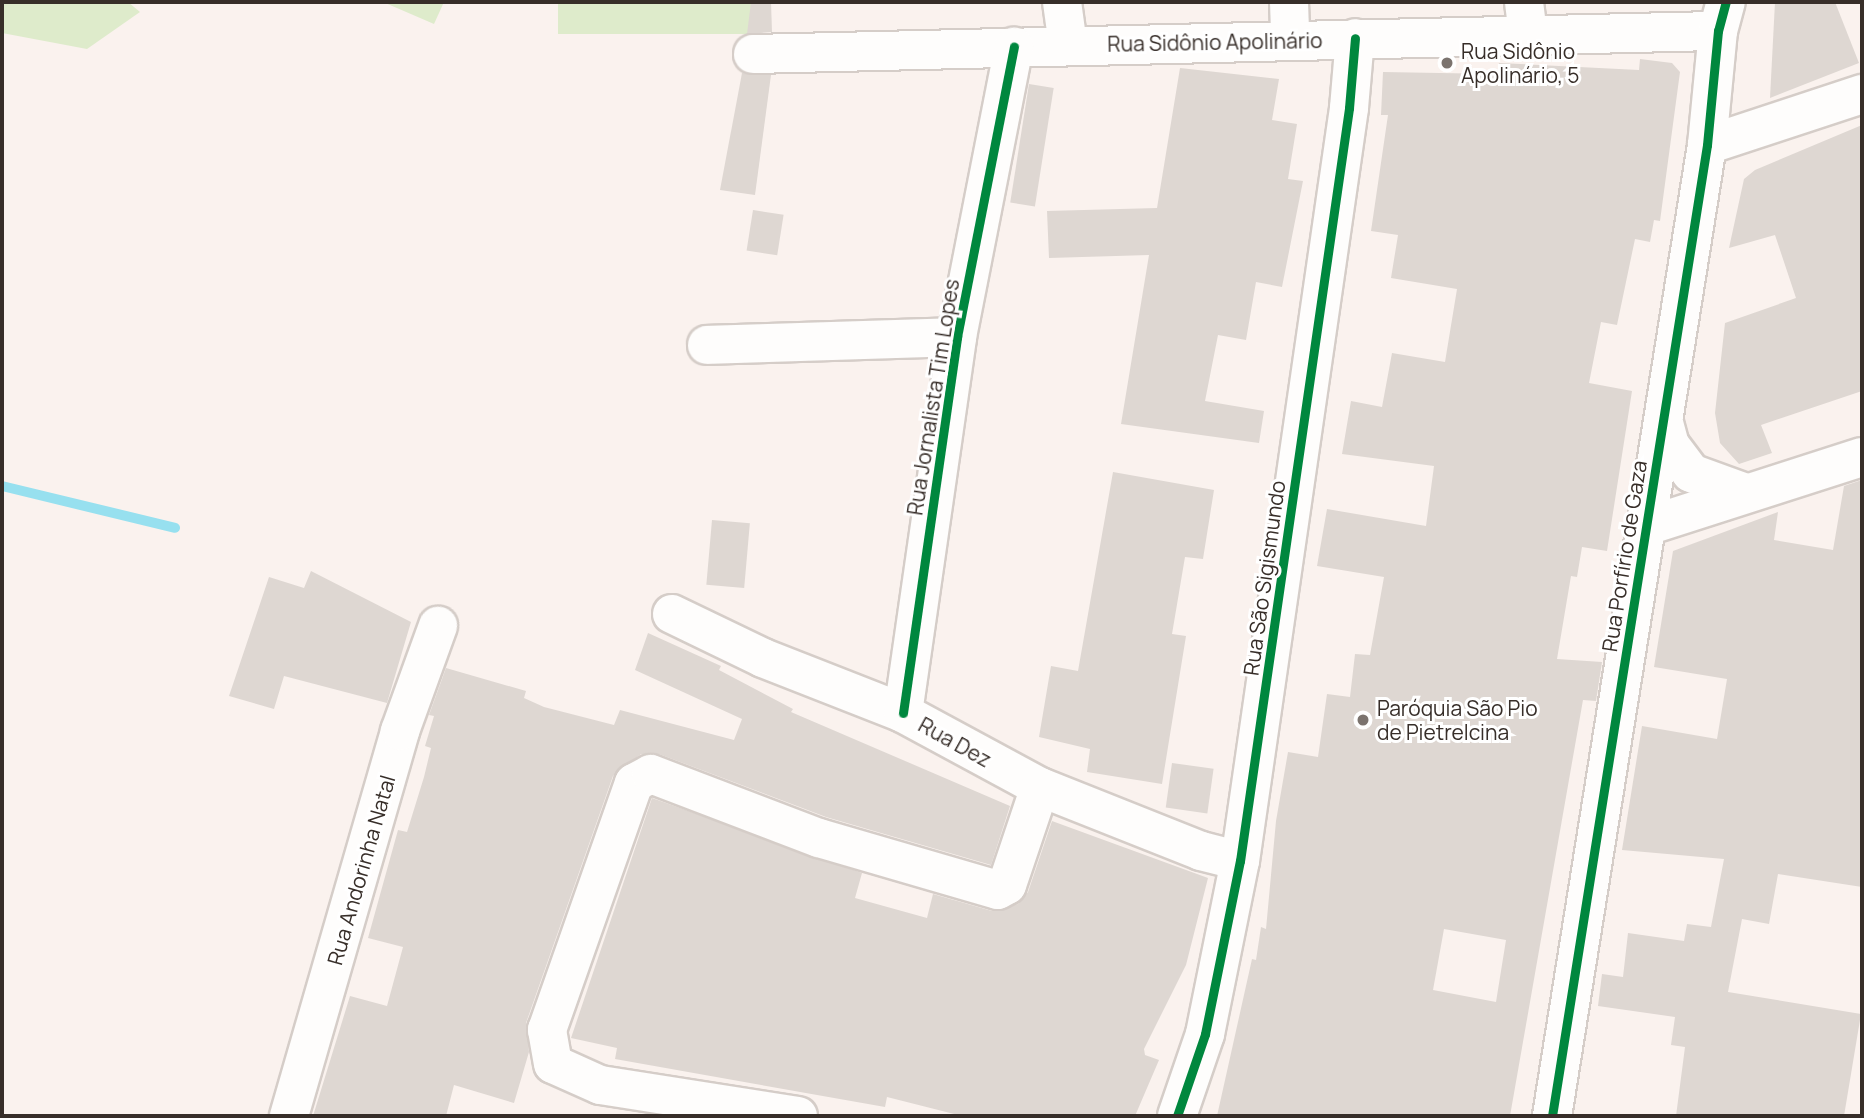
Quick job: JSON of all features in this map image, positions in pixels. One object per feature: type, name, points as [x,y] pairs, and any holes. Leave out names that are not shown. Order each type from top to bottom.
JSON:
[{"type":"street","points":[[1062,2],[1068,45]]},
{"type":"street","points":[[1289,2],[1290,40]]},
{"type":"street","name":"Rua Sidônio Apolinário","points":[[753,54],[1355,38],[1526,19],[1722,16]]},
{"type":"street","name":"Rua Porfírio de Gaza","points":[[1552,1116],[1707,145],[1722,16]]},
{"type":"street","name":"Rua São Sigismundo","points":[[1177,1116],[1205,1034],[1240,861],[1349,108],[1355,38]]},
{"type":"street","name":"Rua Jornalista Tim Lopes","points":[[903,713],[957,337],[1014,47]]},
{"type":"street","points":[[1707,145],[1862,94]]},
{"type":"street","points":[[707,345],[957,337]]},
{"type":"street","points":[[1664,423],[1670,445],[1691,472],[1743,492]]},
{"type":"street","points":[[1647,526],[1743,492],[1862,457]]},
{"type":"street","name":"Rua Dez","points":[[672,614],[763,658],[903,713],[1040,788],[1201,850],[1240,861]]},
{"type":"street","name":"Rua Andorinha Natal","points":[[289,1116],[400,731],[438,626]]},
{"type":"street","points":[[798,1116],[600,1085],[552,1064],[547,1030],[632,786],[643,775],[819,838],[998,890],[1007,885],[1040,788]]},
{"type":"green space","points":[[2,2],[128,2],[140,12],[87,49],[2,33]]},
{"type":"green space","points":[[383,2],[444,2],[434,24]]},
{"type":"green space","points":[[558,2],[754,2],[754,34],[558,34]]},
{"type":"building","points":[[751,2],[771,2],[772,32],[747,34]]},
{"type":"building","points":[[1775,2],[1835,2],[1859,63],[1770,98]]},
{"type":"building","points":[[1640,59],[1672,63],[1680,72],[1660,221],[1654,220],[1650,242],[1635,239],[1617,325],[1601,322],[1589,383],[1632,391],[1607,551],[1582,547],[1577,577],[1571,576],[1557,659],[1602,662],[1596,701],[1583,700],[1510,1116],[1217,1116],[1252,959],[1256,960],[1261,927],[1266,929],[1276,821],[1288,752],[1318,757],[1327,694],[1350,697],[1355,654],[1370,655],[1384,577],[1317,566],[1327,509],[1426,526],[1434,466],[1342,454],[1351,401],[1382,407],[1392,353],[1445,362],[1457,289],[1391,278],[1398,235],[1371,231],[1388,115],[1381,115],[1383,72],[1497,74],[1499,63],[1639,70]],"holes":[[[1444,929],[1506,940],[1496,1002],[1433,990]]]},
{"type":"building","points":[[1180,68],[1279,79],[1272,120],[1297,124],[1288,179],[1303,181],[1282,287],[1256,282],[1246,340],[1218,335],[1205,401],[1264,411],[1259,443],[1121,424],[1149,255],[1049,258],[1047,211],[1157,208]]},
{"type":"building","points":[[742,73],[771,75],[755,195],[720,190]]},
{"type":"building","points":[[1029,84],[1054,88],[1035,206],[1010,203]]},
{"type":"building","points":[[1862,125],[1862,391],[1761,425],[1772,453],[1739,464],[1720,443],[1715,413],[1725,323],[1796,298],[1775,235],[1729,248],[1744,179],[1755,170]]},
{"type":"building","points":[[753,210],[784,215],[777,255],[747,250]]},
{"type":"building","points":[[1113,472],[1214,490],[1203,559],[1185,557],[1172,634],[1186,636],[1162,784],[1087,772],[1090,749],[1039,737],[1051,666],[1078,671]]},
{"type":"building","points":[[1862,480],[1862,887],[1778,874],[1769,924],[1742,919],[1728,992],[1861,1014],[1844,1116],[1676,1116],[1685,1047],[1671,1045],[1675,1017],[1598,1006],[1602,974],[1623,977],[1628,933],[1684,941],[1687,924],[1711,927],[1724,859],[1622,850],[1642,726],[1717,739],[1727,679],[1654,667],[1673,551],[1778,512],[1774,540],[1833,550],[1844,486]]},
{"type":"building","points":[[712,520],[750,523],[744,588],[706,585]]},
{"type":"building","points":[[311,571],[411,622],[387,703],[284,676],[274,709],[229,696],[269,577],[304,588]]},
{"type":"building","points":[[648,633],[721,666],[719,670],[793,709],[791,712],[1010,806],[991,865],[826,817],[659,754],[641,754],[613,776],[526,1023],[529,1052],[514,1103],[454,1085],[446,1116],[313,1116],[350,996],[387,1006],[403,947],[368,938],[398,830],[407,832],[424,777],[431,748],[425,746],[434,716],[429,715],[446,668],[526,691],[524,698],[544,707],[614,725],[620,710],[734,740],[742,719],[635,670]]},
{"type":"building","points":[[1172,763],[1214,769],[1207,813],[1166,808]]},
{"type":"building","points":[[652,798],[862,873],[855,898],[927,918],[933,894],[992,911],[1018,904],[1028,892],[1052,821],[1208,878],[1186,965],[1144,1049],[1145,1055],[1159,1060],[1135,1116],[962,1116],[887,1097],[885,1107],[615,1059],[617,1048],[571,1038]]},
{"type":"waterway","points":[[2,486],[175,528]]},
{"type":"cycle path","points":[[1552,1116],[1707,145],[1718,31],[1726,2]]},
{"type":"cycle path","points":[[1177,1116],[1205,1034],[1240,861],[1349,108],[1355,38]]},
{"type":"cycle path","points":[[903,713],[957,337],[1014,47]]},
{"type":"place","name":"Rua Sidônio Apolinário, 5","points":[[1447,63]]},
{"type":"place","name":"Paróquia São Pio de Pietrelcina","points":[[1363,720]]}]
